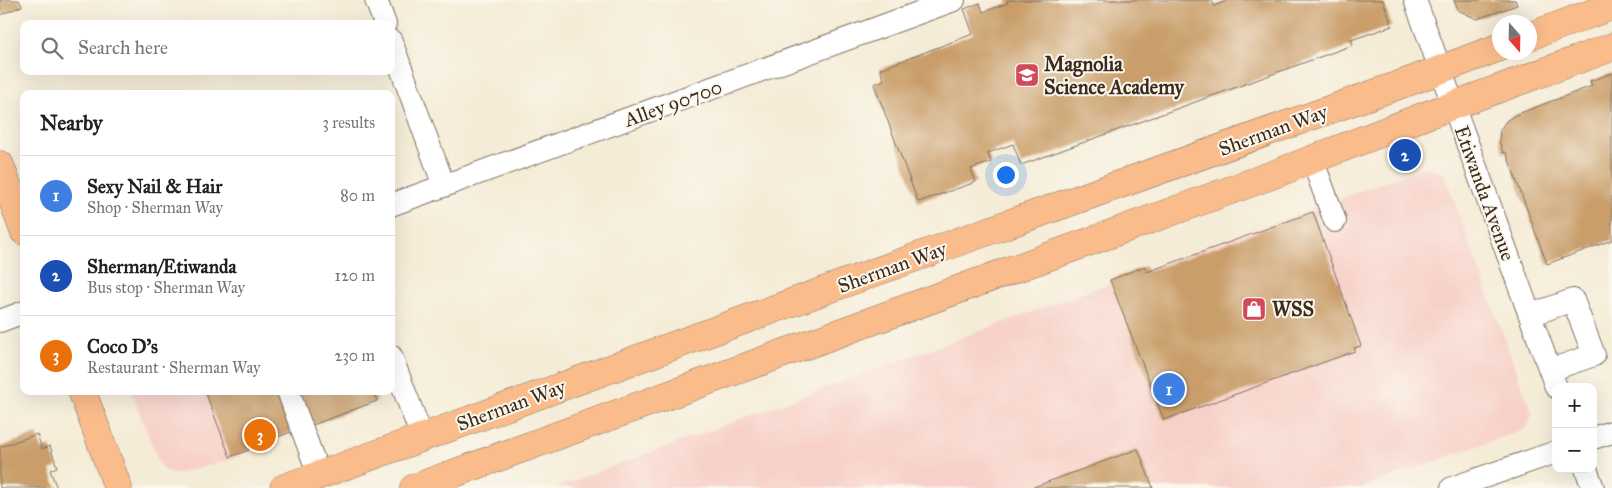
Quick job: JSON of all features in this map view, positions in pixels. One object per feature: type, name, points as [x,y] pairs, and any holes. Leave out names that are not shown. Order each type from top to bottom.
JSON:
[{"type":"main road","points":[[1537,33],[1612,6]]},
{"type":"main road","name":"Sherman Way","points":[[414,488],[1612,47]]},
{"type":"main road","name":"Sherman Way","points":[[284,488],[820,294],[963,240],[1492,50]]},
{"type":"main road","points":[[0,165],[20,220]]},
{"type":"main road","points":[[83,395],[118,488]]},
{"type":"street","points":[[376,0],[384,20]]},
{"type":"street","name":"Alley 90700","points":[[395,204],[954,0]]},
{"type":"street","name":"Etiwanda Avenue","points":[[1415,0],[1452,106],[1553,378]]},
{"type":"street","points":[[395,53],[444,186]]},
{"type":"street","points":[[1312,159],[1335,221]]},
{"type":"street","points":[[1530,315],[1573,300],[1594,355],[1553,378]]},
{"type":"street","points":[[0,321],[20,314]]},
{"type":"street","points":[[395,366],[422,437]]},
{"type":"street","points":[[289,395],[319,475]]},
{"type":"street","points":[[1597,437],[1612,432]]},
{"type":"street","points":[[1452,488],[1552,453]]},
{"type":"street","points":[[1587,473],[1593,488]]},
{"type":"shaded area","points":[[1425,167],[1444,173],[1532,413],[1529,423],[1523,430],[1360,488],[554,488]]},
{"type":"shaded area","points":[[133,395],[277,395],[291,432],[231,460],[175,474],[164,470],[159,463]]},
{"type":"building","points":[[0,0],[19,0],[22,6],[0,15]]},
{"type":"building","name":"Magnolia Science Academy","points":[[1007,0],[1212,0],[1214,6],[1229,0],[1383,0],[1392,26],[1351,40],[1353,45],[1021,165],[1013,144],[988,153],[991,162],[971,169],[976,182],[918,202],[874,84],[884,80],[880,69],[973,34],[964,9],[980,3],[983,12],[1008,3]]},
{"type":"building","points":[[1454,0],[1515,0],[1517,5],[1477,19],[1458,10]]},
{"type":"building","points":[[1612,73],[1612,240],[1547,264],[1506,152],[1503,153],[1499,140],[1500,130],[1506,121],[1515,115],[1592,86],[1590,81]]},
{"type":"building","name":"WSS","points":[[1313,212],[1361,346],[1354,348],[1355,351],[1164,420],[1110,280],[1145,266],[1147,272]]},
{"type":"building","points":[[207,395],[277,395],[291,432],[248,448],[249,450],[230,457]]},
{"type":"building","points":[[299,395],[375,395],[377,401],[310,426]]},
{"type":"building","points":[[37,434],[42,449],[50,446],[57,467],[50,470],[57,488],[0,488],[0,447]]},
{"type":"building","points":[[1138,449],[1153,488],[1031,488]]},
{"type":"place","name":"Magnolia Science Academy","points":[[1027,75]]},
{"type":"place","name":"Sherman/Etiwanda","points":[[1405,155]]},
{"type":"place","name":"WSS","points":[[1254,309]]},
{"type":"place","name":"Sexy Nail & Hair","points":[[1169,389]]},
{"type":"place","name":"Coco D's","points":[[260,435]]}]
